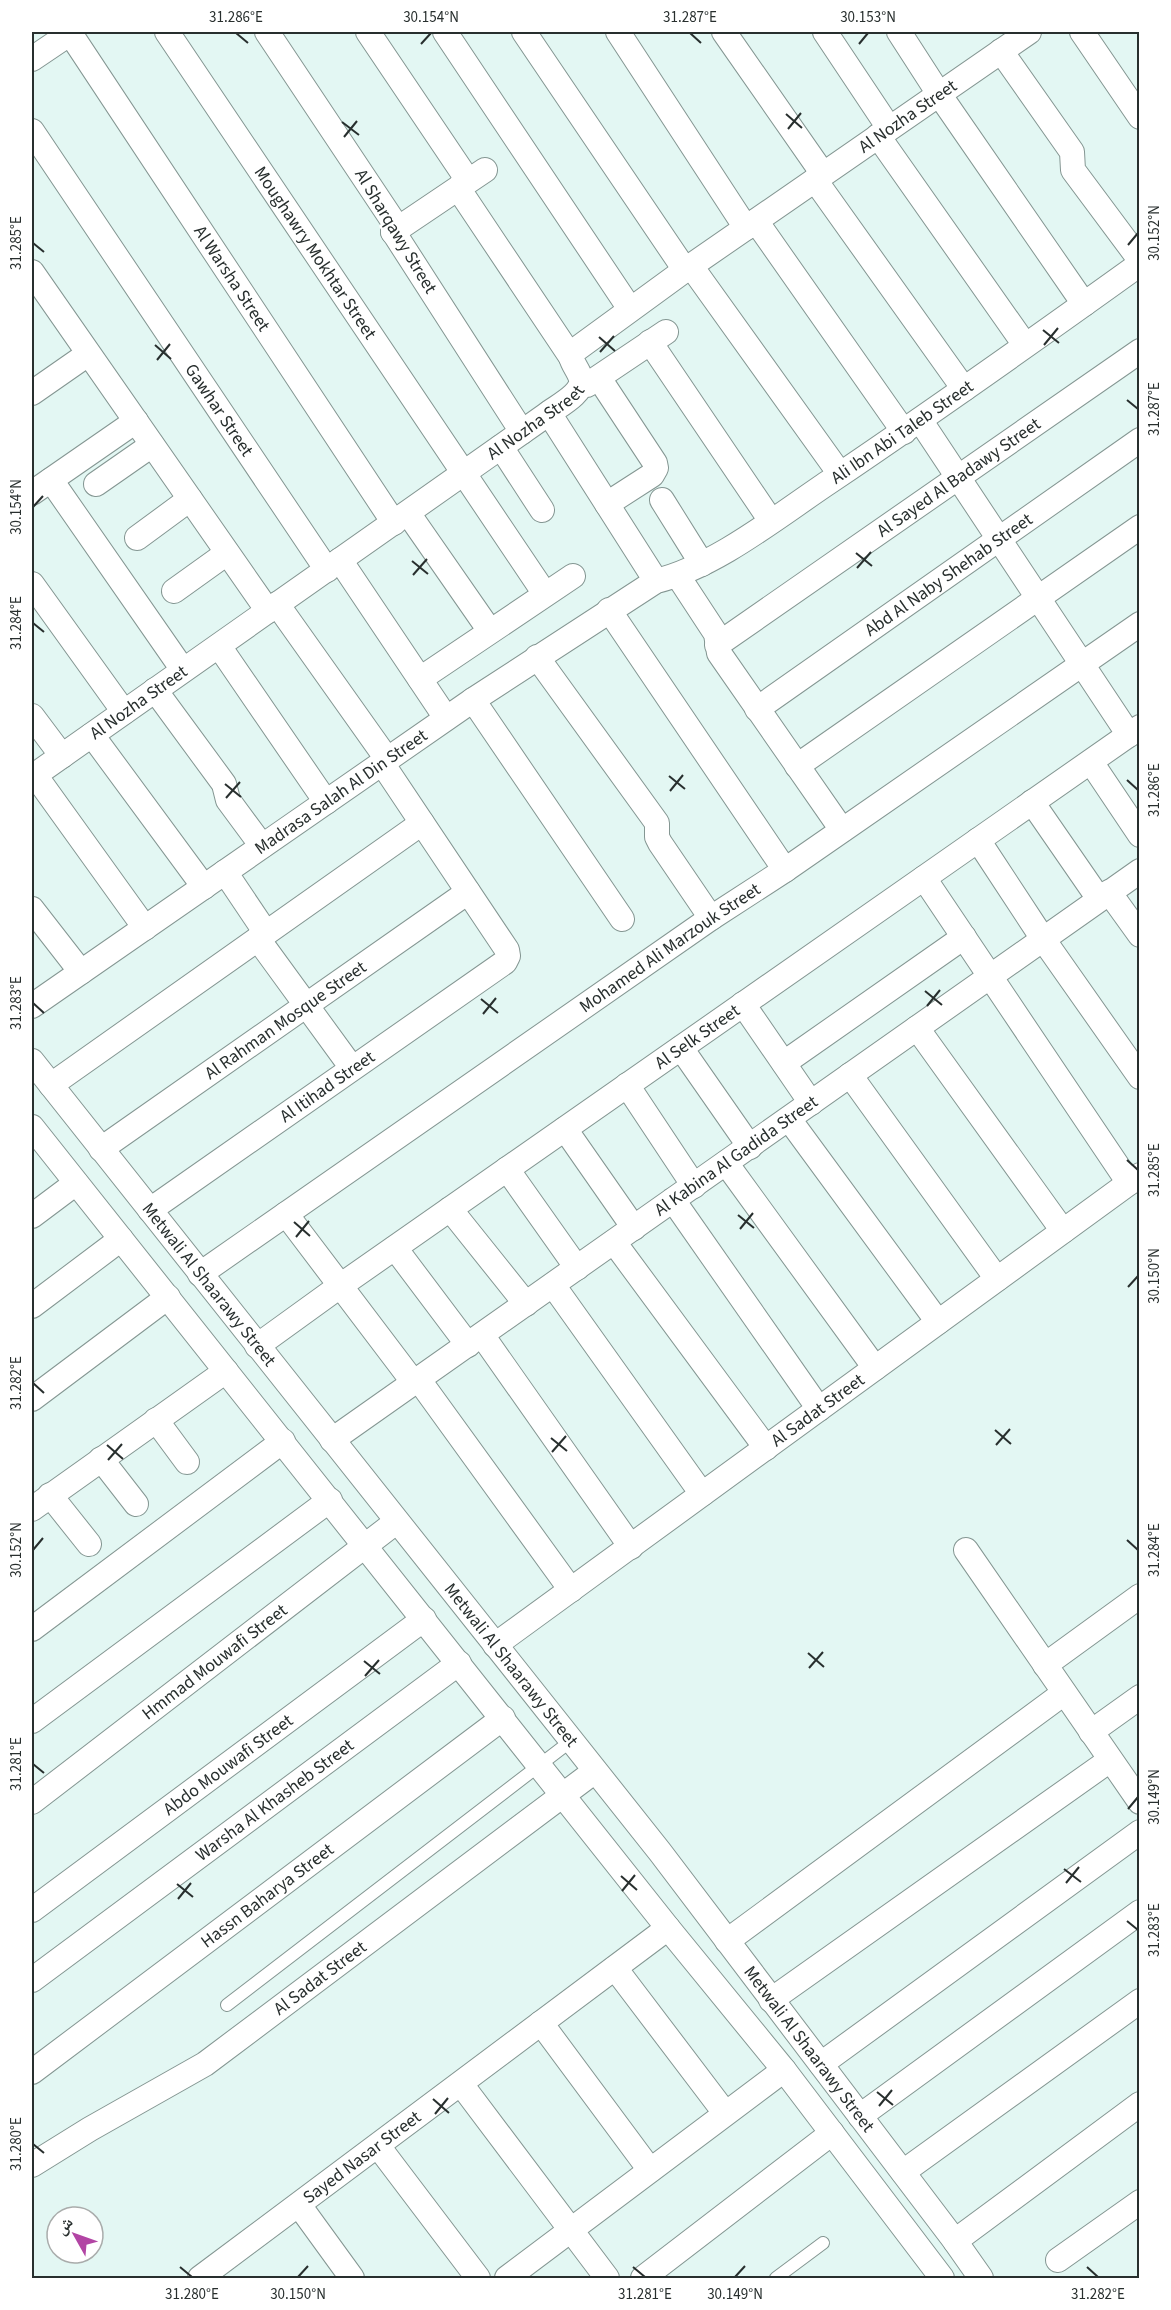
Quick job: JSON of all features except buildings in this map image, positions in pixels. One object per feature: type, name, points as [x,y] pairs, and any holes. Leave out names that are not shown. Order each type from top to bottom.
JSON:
[{"type":"street","name":"Moughawry Mokhtar Street","points":[[167,32],[545,594]]},
{"type":"street","name":"Al Sharqawy Street","points":[[267,32],[393,221],[393,232],[522,432]]},
{"type":"street","points":[[368,32],[465,176],[461,186],[462,194],[571,357]]},
{"type":"street","points":[[445,32],[630,309]]},
{"type":"street","points":[[524,32],[688,268],[840,474]]},
{"type":"street","points":[[618,32],[751,224],[912,426],[958,477],[1082,664],[1134,731]]},
{"type":"street","points":[[724,32],[819,177],[964,389]]},
{"type":"street","points":[[825,32],[883,132],[1025,345]]},
{"type":"street","points":[[899,32],[1084,304]]},
{"type":"street","name":"Al Nozha Street","points":[[590,381],[580,377],[571,357],[574,351],[688,268],[939,94],[1001,43],[1029,32]]},
{"type":"street","points":[[1082,32],[1140,117]]},
{"type":"street","points":[[32,59],[66,34]]},
{"type":"street","name":"Al Warsha Street","points":[[66,34],[401,518],[490,631]]},
{"type":"street","points":[[1001,43],[1072,152],[1073,170],[1140,262]]},
{"type":"street","name":"Gawhar Street","points":[[32,131],[333,565],[420,679],[446,718]]},
{"type":"street","points":[[393,232],[485,170]]},
{"type":"street","name":"Ali Ibn Abi Taleb Street","points":[[667,578],[702,564],[771,521],[912,426],[1140,262]]},
{"type":"street","points":[[33,276],[227,553],[273,608],[384,761],[468,892]]},
{"type":"street","points":[[607,504],[652,475],[656,468],[655,463],[590,381],[658,337],[771,521]]},
{"type":"street","name":"Al Sayed Al Badawy Street","points":[[717,645],[1140,351]]},
{"type":"street","points":[[32,393],[88,354]]},
{"type":"street","name":"Al Nozha Street","points":[[33,776],[401,518],[549,413],[590,381]]},
{"type":"street","points":[[549,413],[607,504],[716,634],[719,653],[842,830]]},
{"type":"street","points":[[32,493],[136,421]]},
{"type":"street","name":"Abd Al Naby Shehab Street","points":[[757,709],[1140,440]]},
{"type":"street","points":[[96,484],[152,445]]},
{"type":"street","points":[[501,447],[542,510]]},
{"type":"street","points":[[51,480],[183,670]]},
{"type":"street","points":[[137,538],[190,499]]},
{"type":"street","points":[[662,500],[702,564]]},
{"type":"street","points":[[797,766],[1140,527]]},
{"type":"street","points":[[174,591],[227,553]]},
{"type":"street","points":[[420,679],[573,576]]},
{"type":"street","name":"Madrasa Salah Al Din Street","points":[[32,1006],[446,718],[609,610],[667,578]]},
{"type":"street","points":[[32,584],[124,712]]},
{"type":"street","points":[[609,610],[784,870]]},
{"type":"street","name":"Mohamed Ali Marzouk Street","points":[[200,1274],[711,918],[1140,624]]},
{"type":"street","points":[[219,646],[326,802]]},
{"type":"street","points":[[537,657],[657,823],[657,837],[660,843],[711,918]]},
{"type":"street","points":[[155,690],[224,784],[228,800],[262,846]]},
{"type":"street","points":[[474,700],[622,919]]},
{"type":"street","points":[[32,716],[62,756]]},
{"type":"street","name":"Al Selk Street","points":[[257,1346],[1134,731]]},
{"type":"street","points":[[92,735],[204,887]]},
{"type":"street","points":[[1090,762],[1140,835]]},
{"type":"street","points":[[33,776],[145,928]]},
{"type":"street","points":[[1032,802],[1104,896],[1140,935]]},
{"type":"street","points":[[51,1085],[422,823]]},
{"type":"street","points":[[978,840],[1043,939],[1140,1077]]},
{"type":"street","name":"Al Kabina Al Gadida Street","points":[[332,1440],[1140,871]]},
{"type":"street","points":[[225,872],[306,1005],[352,1068]]},
{"type":"street","points":[[924,878],[990,976],[1134,1179]]},
{"type":"street","name":"Al Itihad Street","points":[[150,1210],[505,962],[508,956],[507,950],[468,892]]},
{"type":"street","name":"Al Rahman Mosque Street","points":[[101,1149],[468,892]]},
{"type":"street","points":[[32,909],[81,972]]},
{"type":"street","points":[[784,1063],[964,937]]},
{"type":"street","points":[[743,1004],[811,1103]]},
{"type":"street","points":[[918,1028],[1063,1231]]},
{"type":"street","points":[[681,1048],[750,1146]]},
{"type":"street","name":"Metwali Al Shaarawy Street","points":[[32,1061],[660,1852],[981,2278]]},
{"type":"street","points":[[850,1076],[997,1279]]},
{"type":"street","points":[[627,1085],[693,1186]]},
{"type":"street","points":[[789,1119],[939,1322]]},
{"type":"street","name":"Metwali Al Shaarawy Street","points":[[32,1127],[668,1928],[784,2070],[942,2278]]},
{"type":"street","points":[[565,1129],[624,1235],[766,1448]]},
{"type":"street","points":[[726,1163],[875,1368]]},
{"type":"street","points":[[507,1169],[577,1268]]},
{"type":"street","name":"Al Sadat Street","points":[[495,1646],[1134,1179]]},
{"type":"street","points":[[32,1216],[76,1183]]},
{"type":"street","points":[[674,1200],[819,1409]]},
{"type":"street","points":[[450,1209],[526,1304]]},
{"type":"street","points":[[286,1214],[416,1382],[571,1590]]},
{"type":"street","points":[[32,1306],[121,1239]]},
{"type":"street","points":[[395,1248],[475,1340],[631,1546]]},
{"type":"street","points":[[553,1285],[702,1494]]},
{"type":"street","points":[[32,1399],[168,1297]]},
{"type":"street","points":[[89,1544],[41,1502],[226,1371]]},
{"type":"street","points":[[156,1420],[187,1462]]},
{"type":"street","points":[[32,1629],[283,1441]]},
{"type":"street","points":[[101,1459],[136,1504]]},
{"type":"street","points":[[32,1721],[330,1500]]},
{"type":"street","name":"Hmmad Mouwafi Street","points":[[32,1802],[396,1522]]},
{"type":"street","points":[[966,1550],[1139,1801]]},
{"type":"street","points":[[1045,1665],[1140,1596]]},
{"type":"street","name":"Abdo Mouwafi Street","points":[[32,1910],[424,1618]]},
{"type":"street","name":"Warsha Al Khasheb Street","points":[[32,1980],[459,1663]]},
{"type":"street","points":[[727,1941],[1064,1693]]},
{"type":"street","points":[[1091,1732],[1140,1696]]},
{"type":"street","name":"Hassn Baharya Street","points":[[32,2072],[502,1718]]},
{"type":"street","points":[[771,2000],[1110,1760]]},
{"type":"street","name":"Al Sadat Street","points":[[32,2165],[90,2129],[205,2064],[595,1771]]},
{"type":"street","points":[[821,2064],[1140,1832]]},
{"type":"street","points":[[628,1877],[660,1852]]},
{"type":"street","points":[[860,2116],[1140,1912]]},
{"type":"street","name":"Sayed Nasar Street","points":[[216,2274],[298,2205],[668,1928]]},
{"type":"street","points":[[615,1968],[724,2113]]},
{"type":"street","points":[[903,2172],[1140,2001]]},
{"type":"street","points":[[541,2024],[650,2170]]},
{"type":"street","points":[[507,2278],[784,2070]]},
{"type":"street","points":[[460,2084],[607,2278]]},
{"type":"street","points":[[814,2110],[841,2090]]},
{"type":"street","points":[[955,2241],[1140,2103]]},
{"type":"street","points":[[644,2278],[832,2133]]},
{"type":"street","points":[[378,2146],[478,2278]]},
{"type":"street","points":[[1058,2260],[1140,2202]]},
{"type":"street","points":[[298,2205],[352,2278]]},
{"type":"lane","points":[[227,2005],[571,1741]]},
{"type":"lane","points":[[776,2278],[823,2243]]}]
